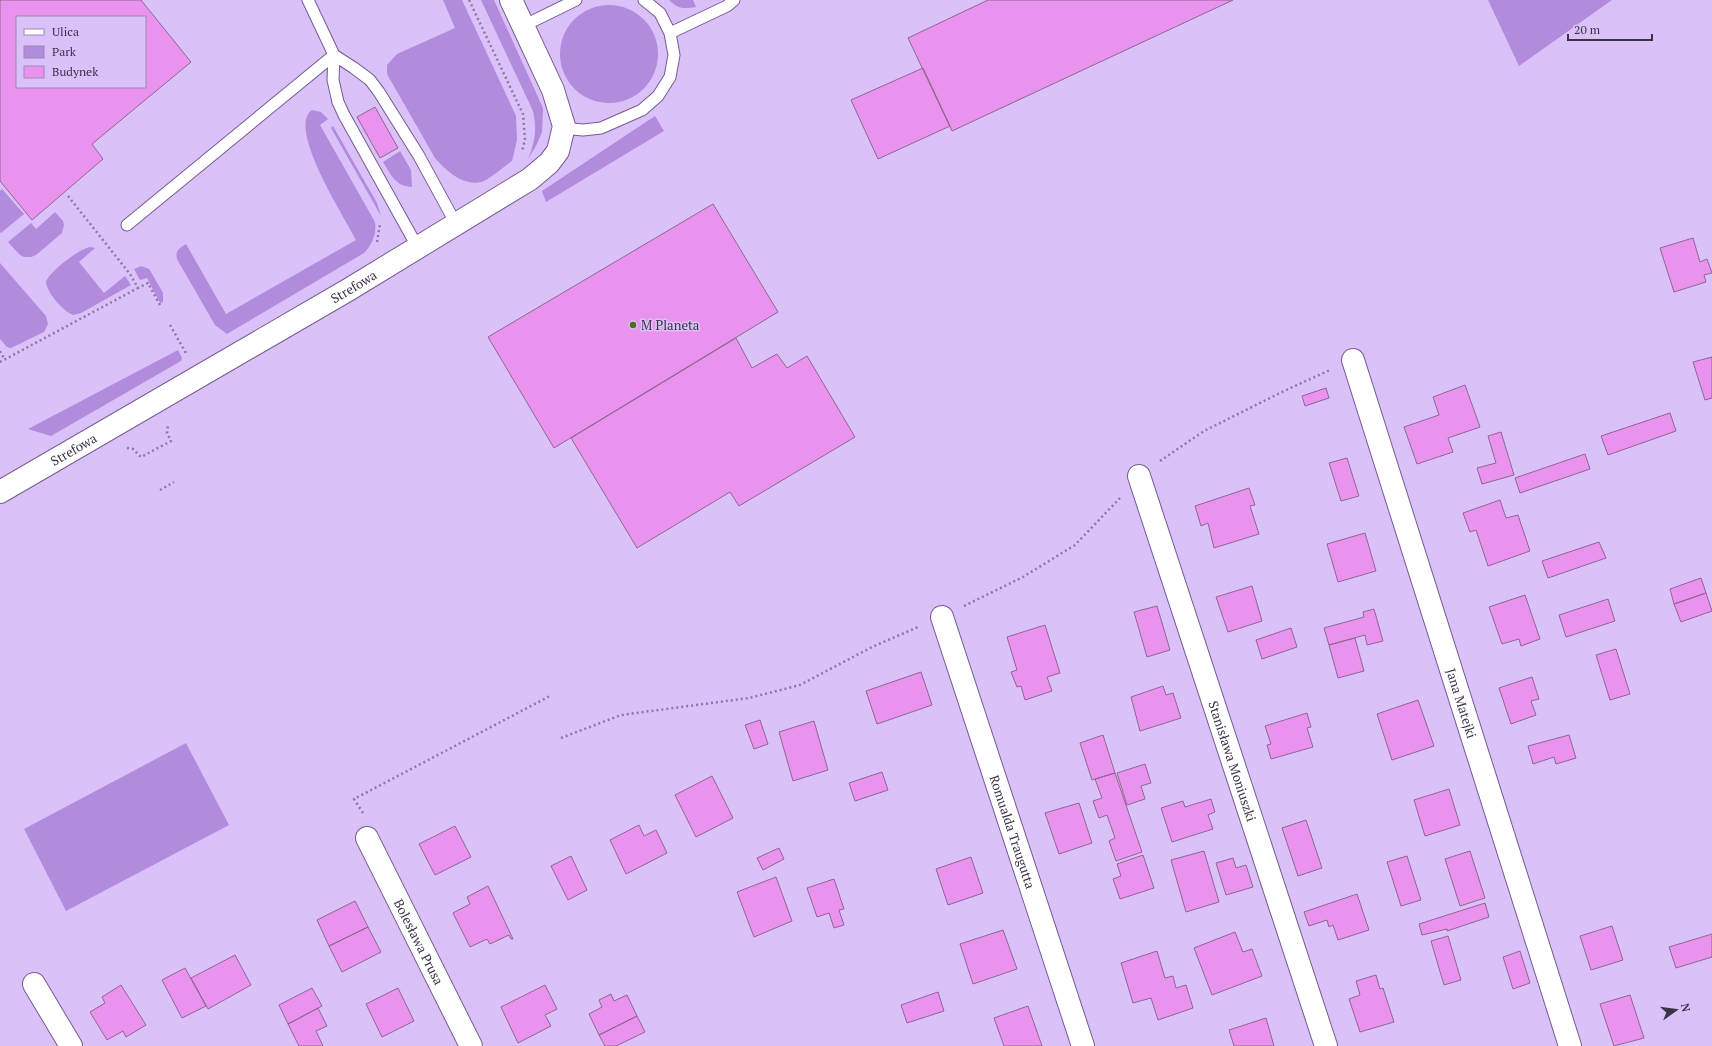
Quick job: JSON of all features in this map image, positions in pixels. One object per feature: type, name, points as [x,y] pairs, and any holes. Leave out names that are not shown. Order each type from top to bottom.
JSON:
[{"type":"street","name":"Strefowa","points":[[0,492],[418,248],[530,179],[549,163],[558,151],[563,128],[561,114],[554,90],[511,0]]},
{"type":"street","name":"Jana Matejki","points":[[1353,360],[1570,1046]]},
{"type":"street","name":"Stanisława Moniuszki","points":[[1139,476],[1326,1046]]},
{"type":"street","name":"Romualda Traugutta","points":[[942,617],[1083,1046]]},
{"type":"street","name":"Bolesława Prusa","points":[[367,838],[472,1046]]},
{"type":"street","points":[[34,984],[71,1046]]},
{"type":"lane","points":[[308,0],[334,55],[333,80],[338,102],[418,248]]},
{"type":"lane","points":[[523,26],[576,0]]},
{"type":"lane","points":[[563,128],[583,130],[602,128],[642,110],[658,96],[670,77],[674,55],[670,33],[660,14],[644,0]]},
{"type":"lane","points":[[670,33],[727,6],[734,0]]},
{"type":"lane","points":[[334,55],[370,80],[379,92],[419,156],[456,224]]},
{"type":"lane","points":[[127,225],[334,55]]},
{"type":"path","points":[[469,0],[523,114],[525,140],[520,156]]},
{"type":"path","points":[[68,196],[130,274],[138,288]]},
{"type":"path","points":[[0,362],[148,283],[160,305]]},
{"type":"path","points":[[170,325],[190,360]]},
{"type":"path","points":[[0,351],[5,360]]},
{"type":"path","points":[[561,738],[620,715],[749,698],[800,685],[872,647],[942,617],[1023,577],[1075,545],[1139,476],[1204,431],[1284,391],[1353,360]]},
{"type":"path","points":[[144,456],[168,443]]},
{"type":"path","points":[[160,490],[174,482]]},
{"type":"path","points":[[367,838],[367,822],[354,799],[550,696]]},
{"type":"green space","points":[[443,0],[462,0],[516,116],[517,140],[512,161],[492,176],[481,182],[474,183],[461,180],[444,168],[435,158],[387,74],[387,65],[397,54],[455,28]]},
{"type":"green space","points":[[481,0],[494,0],[543,108],[542,132],[528,159],[535,136],[533,111]]},
{"type":"green space","points":[[669,0],[693,0],[696,7],[681,8]]},
{"type":"green space","points":[[1488,0],[1612,0],[1519,66]]},
{"type":"green space","points":[[609,5],[628,9],[644,19],[654,35],[658,54],[654,73],[644,89],[628,99],[609,103],[590,99],[574,89],[564,73],[560,54],[564,35],[574,19],[590,9]]},
{"type":"green space","points":[[312,110],[321,112],[328,119],[320,125],[375,222],[373,239],[364,253],[227,334],[215,325],[178,261],[176,255],[178,251],[186,244],[226,314],[356,240],[320,174],[312,154],[306,135],[306,120]]},
{"type":"green space","points":[[655,116],[664,131],[546,202],[542,191]]},
{"type":"green space","points":[[333,126],[377,203],[381,216],[331,128]]},
{"type":"green space","points":[[400,151],[411,170],[412,187],[397,182],[383,162]]},
{"type":"green space","points":[[2,189],[24,214],[1,233],[0,191]]},
{"type":"green space","points":[[55,212],[63,221],[64,225],[62,233],[36,255],[24,257],[20,255],[8,242],[31,223],[36,229]]},
{"type":"green space","points":[[90,247],[95,248],[79,262],[104,293],[125,276],[131,285],[81,313],[73,315],[65,310],[56,301],[49,291],[46,282],[53,272],[65,261]]},
{"type":"green space","points":[[0,263],[46,316],[48,324],[44,332],[11,348],[7,347],[0,339]]},
{"type":"green space","points":[[141,266],[149,269],[151,272],[163,293],[163,302],[160,303],[147,278],[140,280],[134,269]]},
{"type":"green space","points":[[178,350],[182,358],[181,361],[51,436],[28,429]]},
{"type":"green space","points":[[186,743],[229,825],[66,911],[24,829]]},
{"type":"building","points":[[0,0],[141,0],[191,62],[92,144],[103,159],[32,220],[0,181]]},
{"type":"building","points":[[988,0],[1233,0],[952,131],[908,38]]},
{"type":"building","points":[[923,68],[950,126],[878,159],[851,100]]},
{"type":"building","points":[[375,107],[398,148],[380,158],[357,117]]},
{"type":"building","name":"M Planeta","points":[[713,204],[778,312],[554,448],[488,337]]},
{"type":"building","points":[[1693,238],[1700,262],[1707,259],[1712,273],[1704,275],[1706,282],[1674,292],[1660,248]]},
{"type":"building","points":[[736,338],[752,368],[777,354],[787,368],[807,356],[855,437],[739,506],[730,492],[637,548],[571,438]]},
{"type":"building","points":[[1712,357],[1712,398],[1705,400],[1693,362]]},
{"type":"building","points":[[1465,385],[1480,427],[1448,438],[1453,452],[1417,464],[1404,427],[1439,415],[1433,397]]},
{"type":"building","points":[[1326,388],[1329,398],[1305,406],[1302,396]]},
{"type":"building","points":[[1670,413],[1676,431],[1608,455],[1601,436]]},
{"type":"building","points":[[1501,432],[1514,475],[1482,484],[1477,468],[1496,463],[1488,436]]},
{"type":"building","points":[[1585,454],[1590,469],[1520,493],[1515,478]]},
{"type":"building","points":[[1347,458],[1359,496],[1341,501],[1329,463]]},
{"type":"building","points":[[1249,488],[1255,505],[1250,506],[1259,534],[1214,548],[1208,523],[1201,526],[1195,506]]},
{"type":"building","points":[[1500,500],[1506,518],[1518,515],[1530,551],[1488,566],[1476,530],[1470,532],[1463,513]]},
{"type":"building","points":[[1365,533],[1376,571],[1338,582],[1327,544]]},
{"type":"building","points":[[1599,542],[1606,558],[1548,578],[1542,561]]},
{"type":"building","points":[[1701,578],[1706,593],[1674,604],[1670,589]]},
{"type":"building","points":[[1252,586],[1262,621],[1228,632],[1216,597]]},
{"type":"building","points":[[1706,593],[1712,611],[1681,622],[1674,604]]},
{"type":"building","points":[[1525,595],[1540,639],[1521,646],[1519,639],[1502,644],[1489,607]]},
{"type":"building","points":[[1608,599],[1615,621],[1566,637],[1559,615]]},
{"type":"building","points":[[1157,606],[1170,650],[1147,657],[1134,612]]},
{"type":"building","points":[[1374,609],[1383,641],[1367,645],[1365,635],[1329,645],[1324,628],[1364,617],[1363,612]]},
{"type":"building","points":[[1045,625],[1060,673],[1047,677],[1052,691],[1025,700],[1021,686],[1017,687],[1011,672],[1017,670],[1007,637]]},
{"type":"building","points":[[1291,628],[1297,647],[1262,659],[1256,640]]},
{"type":"building","points":[[1355,638],[1364,671],[1338,678],[1329,645]]},
{"type":"building","points":[[1616,649],[1630,694],[1610,700],[1596,655]]},
{"type":"building","points":[[921,672],[932,705],[877,724],[866,691]]},
{"type":"building","points":[[1532,677],[1539,699],[1531,701],[1536,715],[1511,724],[1499,688]]},
{"type":"building","points":[[1163,686],[1166,695],[1173,693],[1181,718],[1140,731],[1131,697]]},
{"type":"building","points":[[1418,700],[1434,746],[1392,760],[1377,714]]},
{"type":"building","points":[[1307,713],[1311,727],[1307,728],[1313,747],[1271,759],[1267,745],[1271,744],[1265,726]]},
{"type":"building","points":[[760,720],[768,744],[754,749],[745,725]]},
{"type":"building","points":[[814,721],[828,770],[793,781],[779,732]]},
{"type":"building","points":[[1103,735],[1115,773],[1092,780],[1080,743]]},
{"type":"building","points":[[1569,735],[1576,758],[1556,764],[1554,757],[1533,764],[1528,746]]},
{"type":"building","points":[[1145,764],[1151,783],[1141,786],[1145,799],[1127,805],[1117,773]]},
{"type":"building","points":[[882,772],[888,790],[855,801],[849,783]]},
{"type":"building","points":[[1115,773],[1142,852],[1116,861],[1109,841],[1115,838],[1107,815],[1099,818],[1093,801],[1102,798],[1095,779]]},
{"type":"building","points":[[712,776],[733,818],[696,837],[675,795]]},
{"type":"building","points":[[1449,789],[1460,825],[1425,836],[1414,800]]},
{"type":"building","points":[[1211,799],[1215,812],[1208,815],[1213,829],[1172,842],[1161,808],[1183,801],[1185,807]]},
{"type":"building","points":[[1079,803],[1092,843],[1059,854],[1045,813]]},
{"type":"building","points":[[1306,820],[1322,868],[1298,876],[1282,828]]},
{"type":"building","points":[[639,825],[644,836],[656,830],[667,853],[626,874],[610,840]]},
{"type":"building","points":[[455,826],[471,857],[435,875],[419,844]]},
{"type":"building","points":[[779,848],[784,859],[763,870],[757,858]]},
{"type":"building","points":[[1204,851],[1219,902],[1186,912],[1171,860]]},
{"type":"building","points":[[1470,851],[1485,898],[1460,906],[1445,859]]},
{"type":"building","points":[[1143,855],[1154,888],[1120,899],[1113,879],[1121,876],[1117,864]]},
{"type":"building","points":[[571,856],[587,890],[568,900],[551,866]]},
{"type":"building","points":[[1407,856],[1421,900],[1401,906],[1387,862]]},
{"type":"building","points":[[971,857],[983,893],[948,905],[936,869]]},
{"type":"building","points":[[1233,858],[1236,868],[1246,865],[1253,887],[1226,895],[1216,863]]},
{"type":"building","points":[[776,877],[792,921],[754,937],[737,892]]},
{"type":"building","points":[[834,879],[844,909],[839,910],[844,925],[834,928],[829,913],[817,917],[807,888]]},
{"type":"building","points":[[488,886],[513,939],[511,939],[509,935],[490,944],[487,939],[470,947],[453,913],[470,904],[467,897]]},
{"type":"building","points":[[1357,894],[1369,930],[1338,940],[1333,925],[1329,927],[1327,920],[1309,926],[1304,912]]},
{"type":"building","points":[[355,901],[368,927],[329,946],[317,920]]},
{"type":"building","points":[[1485,903],[1489,917],[1447,931],[1447,929],[1422,935],[1419,924]]},
{"type":"building","points":[[1612,926],[1623,960],[1591,970],[1580,936]]},
{"type":"building","points":[[368,927],[381,952],[342,972],[329,946]]},
{"type":"building","points":[[1003,930],[1017,969],[973,984],[960,944]]},
{"type":"building","points":[[1235,932],[1243,952],[1252,949],[1262,976],[1212,995],[1194,948]]},
{"type":"building","points":[[1712,934],[1712,957],[1676,968],[1669,947]]},
{"type":"building","points":[[1448,936],[1461,980],[1444,985],[1431,941]]},
{"type":"building","points":[[1157,951],[1165,978],[1173,976],[1176,988],[1186,985],[1193,1008],[1158,1020],[1151,998],[1133,1003],[1121,963]]},
{"type":"building","points":[[1520,951],[1530,983],[1513,989],[1503,957]]},
{"type":"building","points":[[235,955],[251,985],[208,1009],[191,978]]},
{"type":"building","points":[[185,968],[206,1006],[182,1018],[162,980]]},
{"type":"building","points":[[1376,975],[1380,989],[1383,988],[1394,1022],[1360,1032],[1349,999],[1360,995],[1356,981]]},
{"type":"building","points":[[121,985],[146,1025],[126,1037],[123,1031],[107,1040],[90,1012],[105,1003],[102,997]]},
{"type":"building","points":[[545,985],[557,1009],[545,1015],[551,1026],[518,1043],[501,1007]]},
{"type":"building","points":[[312,988],[322,1006],[288,1024],[279,1005]]},
{"type":"building","points":[[398,988],[414,1021],[382,1037],[366,1004]]},
{"type":"building","points":[[938,992],[944,1011],[907,1023],[901,1005]]},
{"type":"building","points":[[611,994],[614,1001],[627,995],[637,1016],[599,1035],[589,1014],[602,1007],[599,1000]]},
{"type":"building","points":[[1630,995],[1644,1038],[1614,1046],[1600,1004]]},
{"type":"building","points":[[1028,1006],[1042,1046],[1004,1046],[994,1018]]},
{"type":"building","points":[[318,1008],[327,1026],[316,1031],[323,1046],[299,1046],[288,1024]]},
{"type":"building","points":[[637,1016],[645,1032],[616,1046],[605,1046],[599,1035]]},
{"type":"building","points":[[1266,1018],[1274,1046],[1234,1046],[1229,1030]]},
{"type":"place","name":"M Planeta","points":[[633,325]]}]
